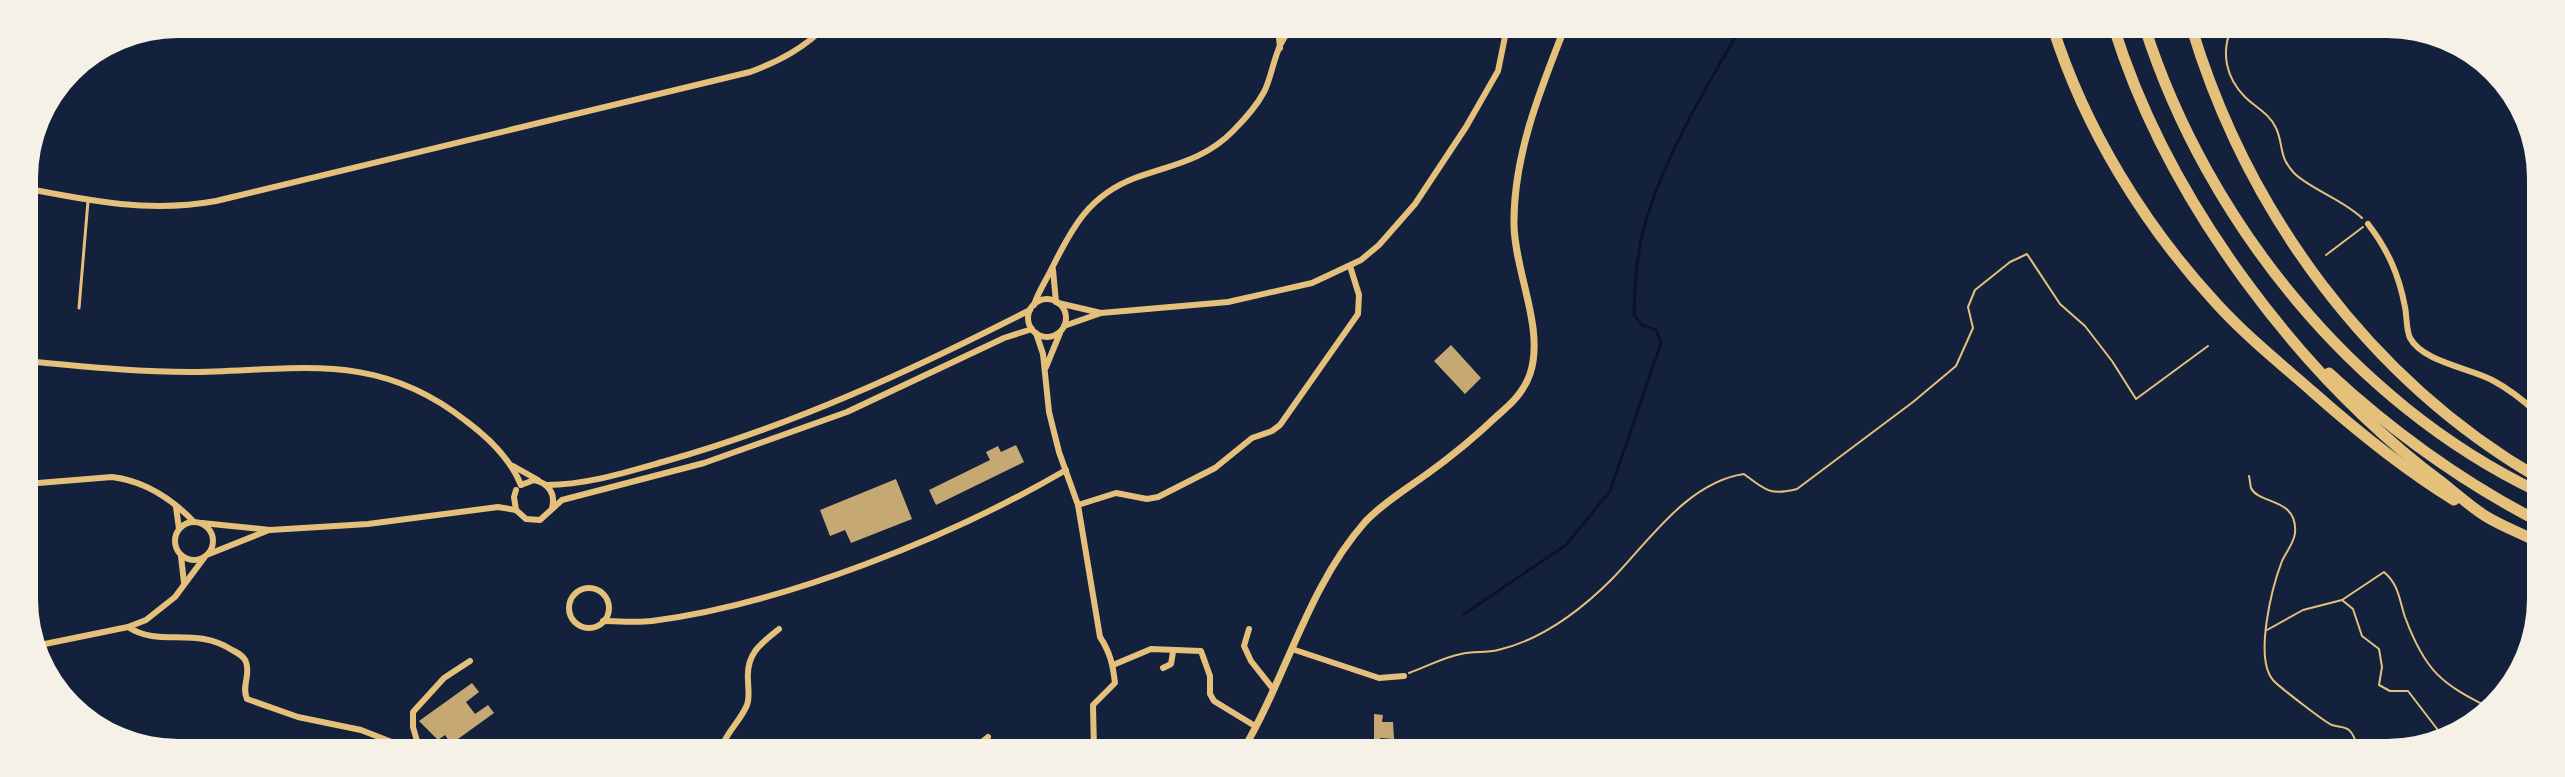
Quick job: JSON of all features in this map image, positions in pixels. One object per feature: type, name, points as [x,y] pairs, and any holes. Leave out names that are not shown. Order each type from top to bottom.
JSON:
[{"type":"highway","points":[[2056,38],[2064,63],[2094,128],[2117,169],[2178,259],[2217,304],[2294,376],[2387,454],[2436,489],[2527,536]]},
{"type":"highway","points":[[2118,38],[2136,88],[2178,177],[2259,300],[2354,408],[2412,461],[2488,517]]},
{"type":"highway","points":[[2149,38],[2177,112],[2214,185],[2307,313],[2342,351],[2410,411],[2476,458],[2527,486]]},
{"type":"highway","points":[[2195,38],[2211,86],[2238,149],[2274,215],[2332,298],[2421,393],[2484,443],[2527,471]]},
{"type":"highway","points":[[2288,335],[2418,449],[2482,492],[2527,515]]},
{"type":"street","points":[[38,191],[88,201],[167,208],[191,205],[750,72],[776,63],[813,38]]},
{"type":"street","points":[[1279,38],[1280,48]]},
{"type":"street","points":[[1094,739],[1093,705],[1115,683],[1113,665],[1100,637],[1078,505],[1049,412],[1045,370],[1029,316],[1038,292],[1072,228],[1088,209],[1130,180],[1211,151],[1231,134],[1263,94],[1286,38]]},
{"type":"street","points":[[498,507],[527,481],[577,483],[702,451],[788,421],[899,376],[1046,300],[1101,313],[1182,308],[1243,299],[1312,283],[1350,266],[1387,237],[1442,165],[1491,87],[1505,38]]},
{"type":"street","points":[[1248,739],[1338,555],[1379,508],[1479,434],[1522,392],[1531,374],[1535,339],[1518,260],[1515,209],[1521,162],[1531,121],[1561,38]]},
{"type":"street","points":[[2368,224],[2386,248],[2398,274],[2410,338],[2421,350],[2489,378],[2527,404]]},
{"type":"street","points":[[1078,505],[1116,493],[1147,499],[1158,497],[1215,468],[1252,438],[1280,425],[1358,314],[1359,295],[1350,266]]},
{"type":"street","points":[[1045,370],[1065,314],[1057,302],[1052,281],[1053,267]]},
{"type":"street","points":[[179,529],[194,522],[270,530],[368,524],[498,507],[516,510],[533,521],[546,516],[562,500],[704,463],[793,432],[901,388],[1013,333],[1034,331],[1049,337],[1101,313]]},
{"type":"street","points":[[38,362],[143,371],[328,367],[366,373],[404,384],[446,406],[477,429],[513,466],[544,484],[553,497],[551,511]]},
{"type":"street","points":[[513,466],[518,488],[514,497],[516,510]]},
{"type":"street","points":[[622,621],[609,609],[605,596],[593,588],[580,590],[570,600],[570,614],[578,625],[591,628],[603,621],[648,622],[677,617],[773,593],[893,553],[1066,470]]},
{"type":"street","points":[[38,483],[112,477],[126,479],[151,488],[194,522]]},
{"type":"street","points":[[176,507],[179,529],[175,540],[181,556],[184,583]]},
{"type":"street","points":[[45,644],[128,627],[155,614],[175,597],[206,556],[213,537],[202,523]]},
{"type":"street","points":[[181,556],[192,560],[206,556],[270,530]]},
{"type":"street","points":[[603,621],[609,609]]},
{"type":"street","points":[[128,627],[153,637],[213,639],[244,658],[248,666],[243,691],[247,699],[298,717],[361,730],[384,739]]},
{"type":"street","points":[[725,739],[739,721],[748,701],[752,652],[779,629]]},
{"type":"street","points":[[1249,629],[1244,646],[1251,661],[1273,689]]},
{"type":"street","points":[[1113,665],[1151,649],[1201,651],[1210,676],[1210,694],[1214,701],[1255,726]]},
{"type":"street","points":[[1292,649],[1379,678],[1404,676]]},
{"type":"street","points":[[1163,668],[1171,664],[1173,652]]},
{"type":"street","points":[[416,739],[413,712],[444,678],[470,661]]},
{"type":"lane","points":[[79,308],[88,201]]},
{"type":"path","points":[[2227,38],[2225,56],[2230,76],[2243,95],[2265,113],[2276,128],[2281,154],[2295,175],[2347,204],[2368,224],[2326,255]]},
{"type":"path","points":[[1404,676],[1460,654],[1498,651],[1576,612],[1679,509],[1722,477],[1744,474],[1766,490],[1778,494],[1797,489],[1956,366],[1973,328],[1968,307],[1975,290],[2010,262],[2027,254],[2060,304],[2085,326],[2136,399],[2208,346]]},
{"type":"path","points":[[2249,476],[2251,488],[2256,493],[2288,510],[2293,518],[2295,534],[2282,561],[2272,596],[2265,666],[2273,681],[2330,725],[2348,728],[2354,739]]},
{"type":"path","points":[[2267,630],[2303,610],[2342,600],[2384,572],[2396,583],[2412,636],[2435,674],[2449,687],[2480,703]]},
{"type":"path","points":[[2342,600],[2353,609],[2362,636],[2379,649],[2382,667],[2379,685],[2390,691],[2408,691],[2437,729]]},
{"type":"building","points":[[1451,345],[1481,378],[1465,394],[1434,361]]},
{"type":"building","points":[[1016,445],[1024,462],[936,505],[929,490],[990,460],[986,452],[998,446],[1001,452]]},
{"type":"building","points":[[896,479],[912,519],[851,543],[845,530],[830,536],[820,510]]},
{"type":"building","points":[[472,683],[479,692],[466,702],[475,714],[488,705],[494,713],[458,739],[448,739],[445,735],[437,739],[419,721]]},
{"type":"building","points":[[1374,714],[1383,715],[1382,722],[1393,722],[1394,739],[1374,739]]},
{"type":"waterway","points":[[1464,614],[1566,545],[1610,491],[1661,343],[1656,330],[1642,325],[1634,315],[1637,263],[1645,224],[1678,140],[1734,38]]}]
